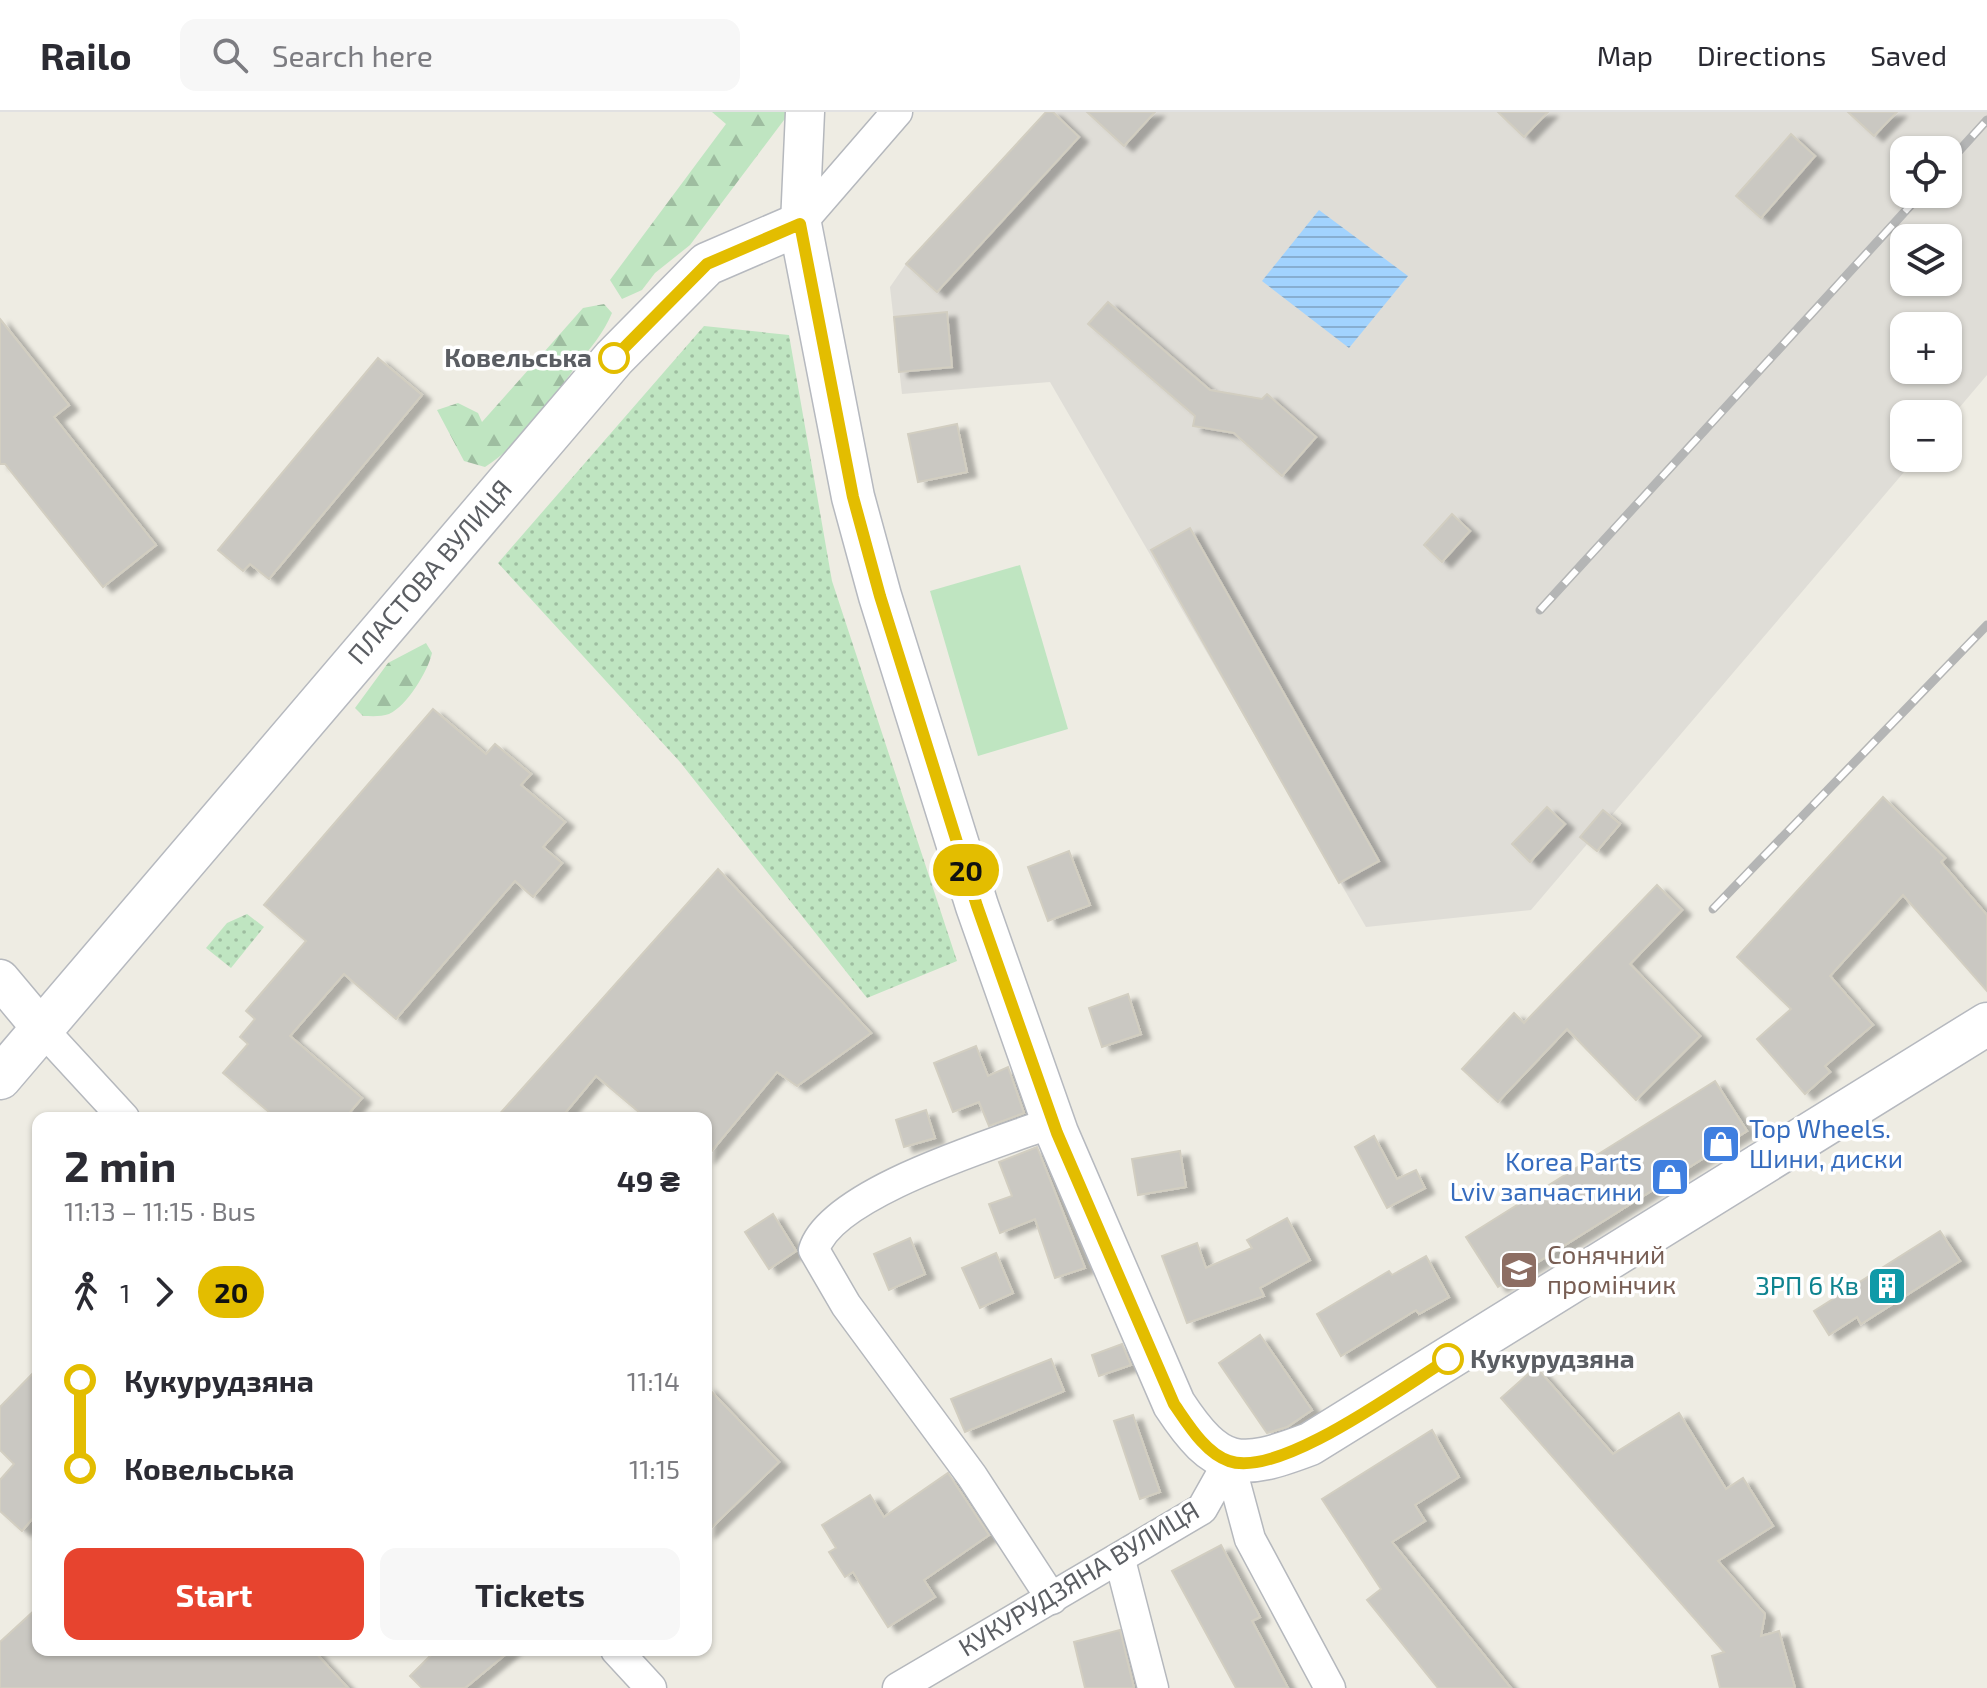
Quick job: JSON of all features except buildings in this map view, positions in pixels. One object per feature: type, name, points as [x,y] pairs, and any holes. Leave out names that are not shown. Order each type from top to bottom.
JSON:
[{"type":"main road","name":"ПЛАСТОВА ВУЛИЦЯ","points":[[0,1078],[614,358],[707,264],[800,224]]},
{"type":"main road","points":[[800,224],[853,497],[880,596],[977,906],[1053,1122],[1174,1404],[1195,1435],[1229,1461],[1265,1461],[1310,1444],[1987,1024]]},
{"type":"street","points":[[800,224],[805,112]]},
{"type":"street","name":"ПЛАСТОВА ВУЛИЦЯ","points":[[800,224],[897,112]]},
{"type":"street","points":[[0,979],[118,1112]]},
{"type":"street","points":[[1052,1599],[972,1476],[846,1305],[814,1250],[817,1237],[830,1225],[896,1182],[1053,1122]]},
{"type":"street","points":[[1229,1461],[1250,1539],[1330,1688]]},
{"type":"street","name":"КУКУРУДЗЯНА ВУЛИЦЯ","points":[[898,1688],[1202,1509],[1229,1461]]},
{"type":"street","points":[[1120,1560],[1153,1688]]},
{"type":"street","points":[[622,1656],[651,1688]]},
{"type":"shaded area","points":[[1046,112],[1987,112],[1987,375],[1962,404],[1962,400],[1890,400],[1890,472],[1904,472],[1531,910],[1366,927],[1050,382],[902,394],[890,287],[906,264]]},
{"type":"green space","points":[[712,112],[790,112],[690,245],[655,273],[642,290],[622,299],[610,280],[726,124]]},
{"type":"green space","points":[[604,304],[612,313],[605,327],[524,433],[485,467],[464,461],[437,410],[458,403],[478,413],[482,422],[583,308]]},
{"type":"green space","points":[[704,326],[789,335],[832,581],[957,961],[867,998],[680,762],[498,563]]},
{"type":"green space","points":[[1020,565],[1068,729],[978,756],[930,591]]},
{"type":"green space","points":[[426,643],[432,653],[430,660],[409,696],[389,714],[363,716],[355,708],[388,663]]},
{"type":"green space","points":[[247,914],[264,927],[231,968],[206,948],[227,923]]},
{"type":"water","points":[[1319,210],[1408,276],[1349,348],[1262,281]]},
{"type":"railway","points":[[1962,148],[1987,120]]},
{"type":"railway","points":[[1540,610],[1908,208]]},
{"type":"railway","points":[[1713,909],[1987,625]]},
{"type":"bus line","name":"20","points":[[614,358],[707,264],[800,224],[853,497],[880,596],[977,906],[1057,1133],[1174,1404],[1195,1435],[1229,1461],[1265,1461],[1310,1444],[1448,1359]]},
{"type":"place","name":"Ковельська","points":[[614,358]]},
{"type":"place","name":"Top Wheels. Шини, диски","points":[[1721,1144]]},
{"type":"place","name":"Korea Parts Lviv запчастини","points":[[1670,1177]]},
{"type":"place","name":"Сонячний промінчик","points":[[1519,1270]]},
{"type":"place","name":"ЗРП 6 Кв","points":[[1887,1286]]},
{"type":"place","name":"Кукурудзяна","points":[[1448,1359]]}]
